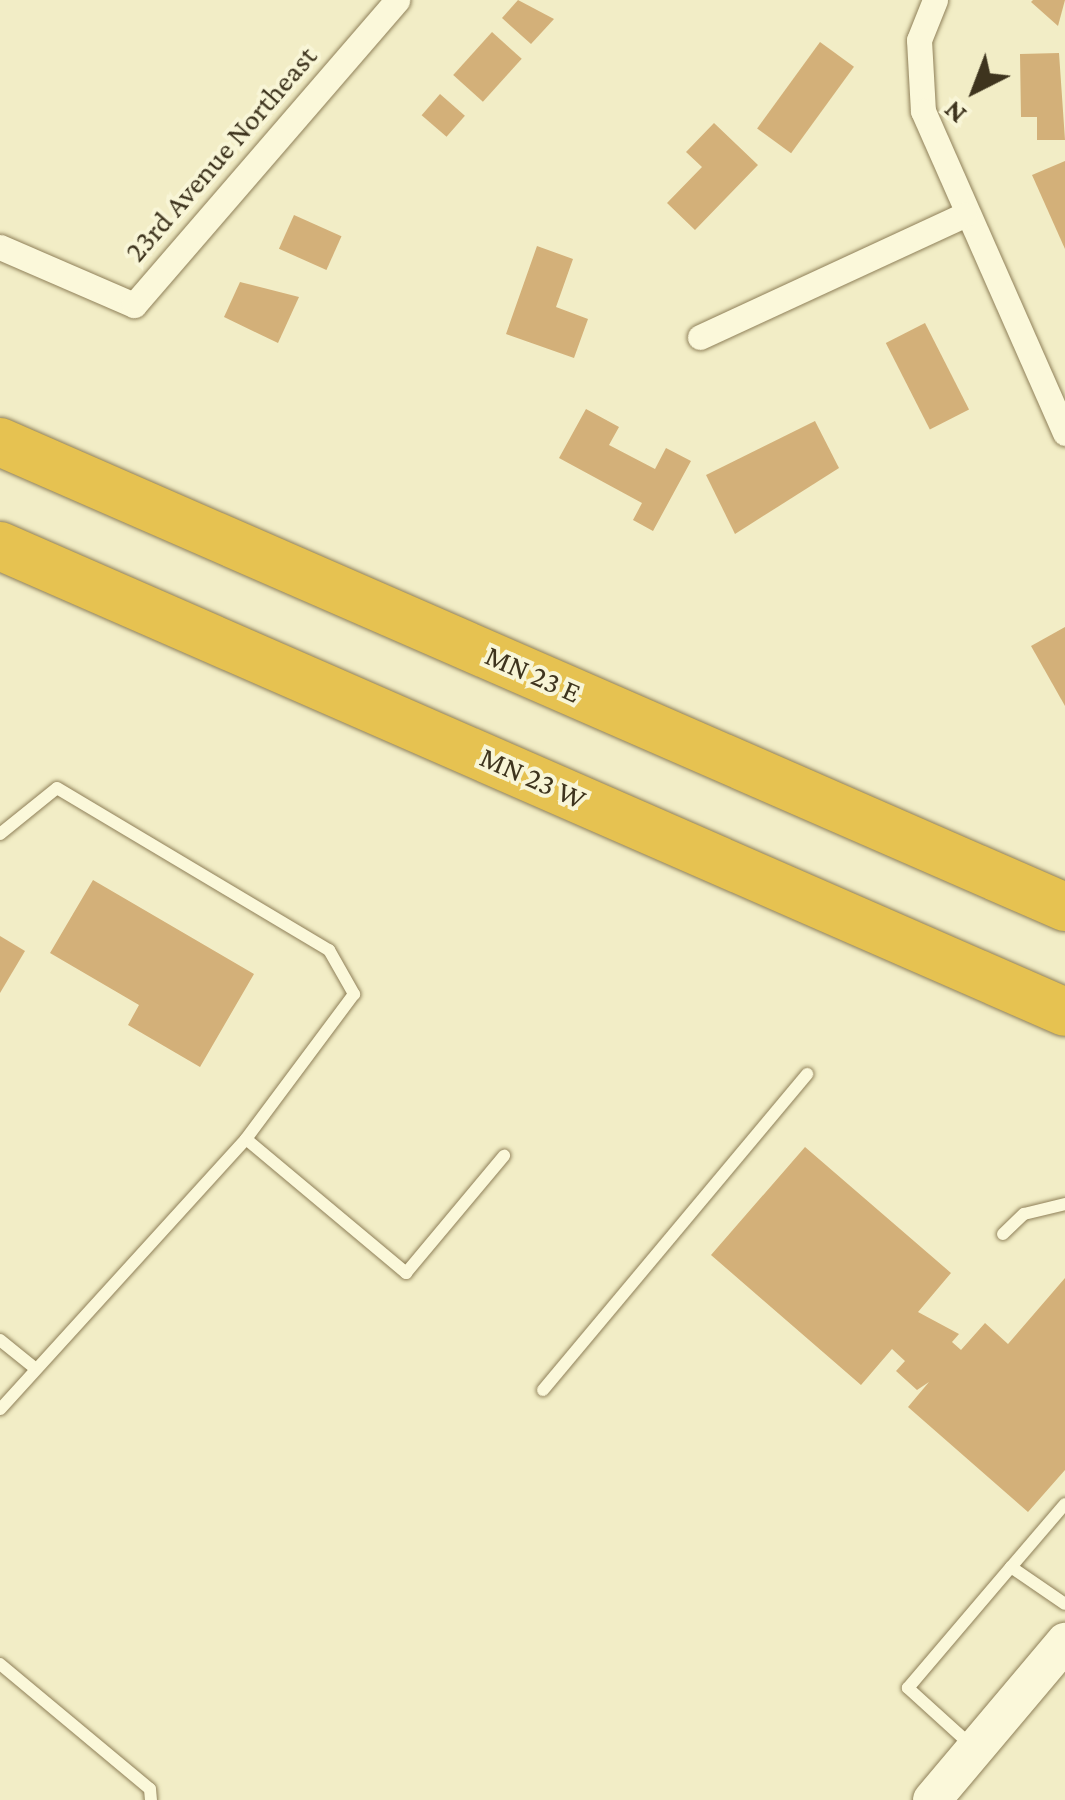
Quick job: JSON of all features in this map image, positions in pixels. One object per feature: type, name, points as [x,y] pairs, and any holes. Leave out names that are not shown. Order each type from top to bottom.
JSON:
[{"type":"highway","name":"MN 23 E","points":[[0,442],[1065,907]]},
{"type":"highway","name":"MN 23 W","points":[[0,546],[1065,1012]]},
{"type":"street","name":"23rd Avenue Northeast","points":[[0,247],[134,305],[397,0]]},
{"type":"street","points":[[935,0],[920,40],[923,111],[964,215],[1065,433]]},
{"type":"street","points":[[700,337],[964,215]]},
{"type":"street","points":[[932,1800],[1065,1642]]},
{"type":"lane","points":[[0,834],[57,788],[329,950],[354,994],[246,1139],[0,1409]]},
{"type":"lane","points":[[543,1390],[806,1074]]},
{"type":"lane","points":[[246,1139],[406,1273],[504,1156]]},
{"type":"lane","points":[[1003,1234],[1024,1214],[1065,1204]]},
{"type":"lane","points":[[0,1340],[36,1369]]},
{"type":"lane","points":[[975,1748],[908,1688],[1065,1504]]},
{"type":"lane","points":[[1011,1567],[1065,1604]]},
{"type":"lane","points":[[0,1664],[150,1789],[151,1800]]},
{"type":"building","points":[[518,0],[554,19],[531,44],[502,18]]},
{"type":"building","points":[[1033,0],[1065,0],[1058,26],[1031,2]]},
{"type":"building","points":[[492,32],[522,59],[483,102],[453,75]]},
{"type":"building","points":[[820,42],[854,67],[791,153],[757,129]]},
{"type":"building","points":[[1059,53],[1065,140],[1037,140],[1037,117],[1021,117],[1020,54]]},
{"type":"building","points":[[440,94],[465,116],[447,137],[422,115]]},
{"type":"building","points":[[714,123],[758,165],[695,230],[667,203],[702,167],[686,152]]},
{"type":"building","points":[[1065,161],[1065,249],[1032,175]]},
{"type":"building","points":[[294,215],[342,236],[326,270],[279,249]]},
{"type":"building","points":[[537,246],[573,259],[556,307],[588,319],[574,358],[506,334]]},
{"type":"building","points":[[240,282],[299,297],[278,343],[224,317]]},
{"type":"building","points":[[925,323],[969,409],[930,429],[886,343]]},
{"type":"building","points":[[586,409],[619,427],[609,445],[655,469],[666,448],[691,461],[653,531],[633,520],[642,503],[559,458]]},
{"type":"building","points":[[815,421],[839,468],[735,534],[706,475]]},
{"type":"building","points":[[1065,627],[1065,706],[1031,646]]},
{"type":"building","points":[[93,880],[254,974],[200,1067],[128,1025],[139,1005],[50,953]]},
{"type":"building","points":[[0,936],[25,951],[0,993]]},
{"type":"building","points":[[805,1147],[951,1273],[918,1312],[959,1334],[952,1342],[961,1350],[985,1323],[1008,1344],[1065,1278],[1065,1470],[1028,1512],[908,1407],[929,1382],[917,1390],[896,1371],[905,1361],[892,1349],[861,1385],[711,1255]]}]
